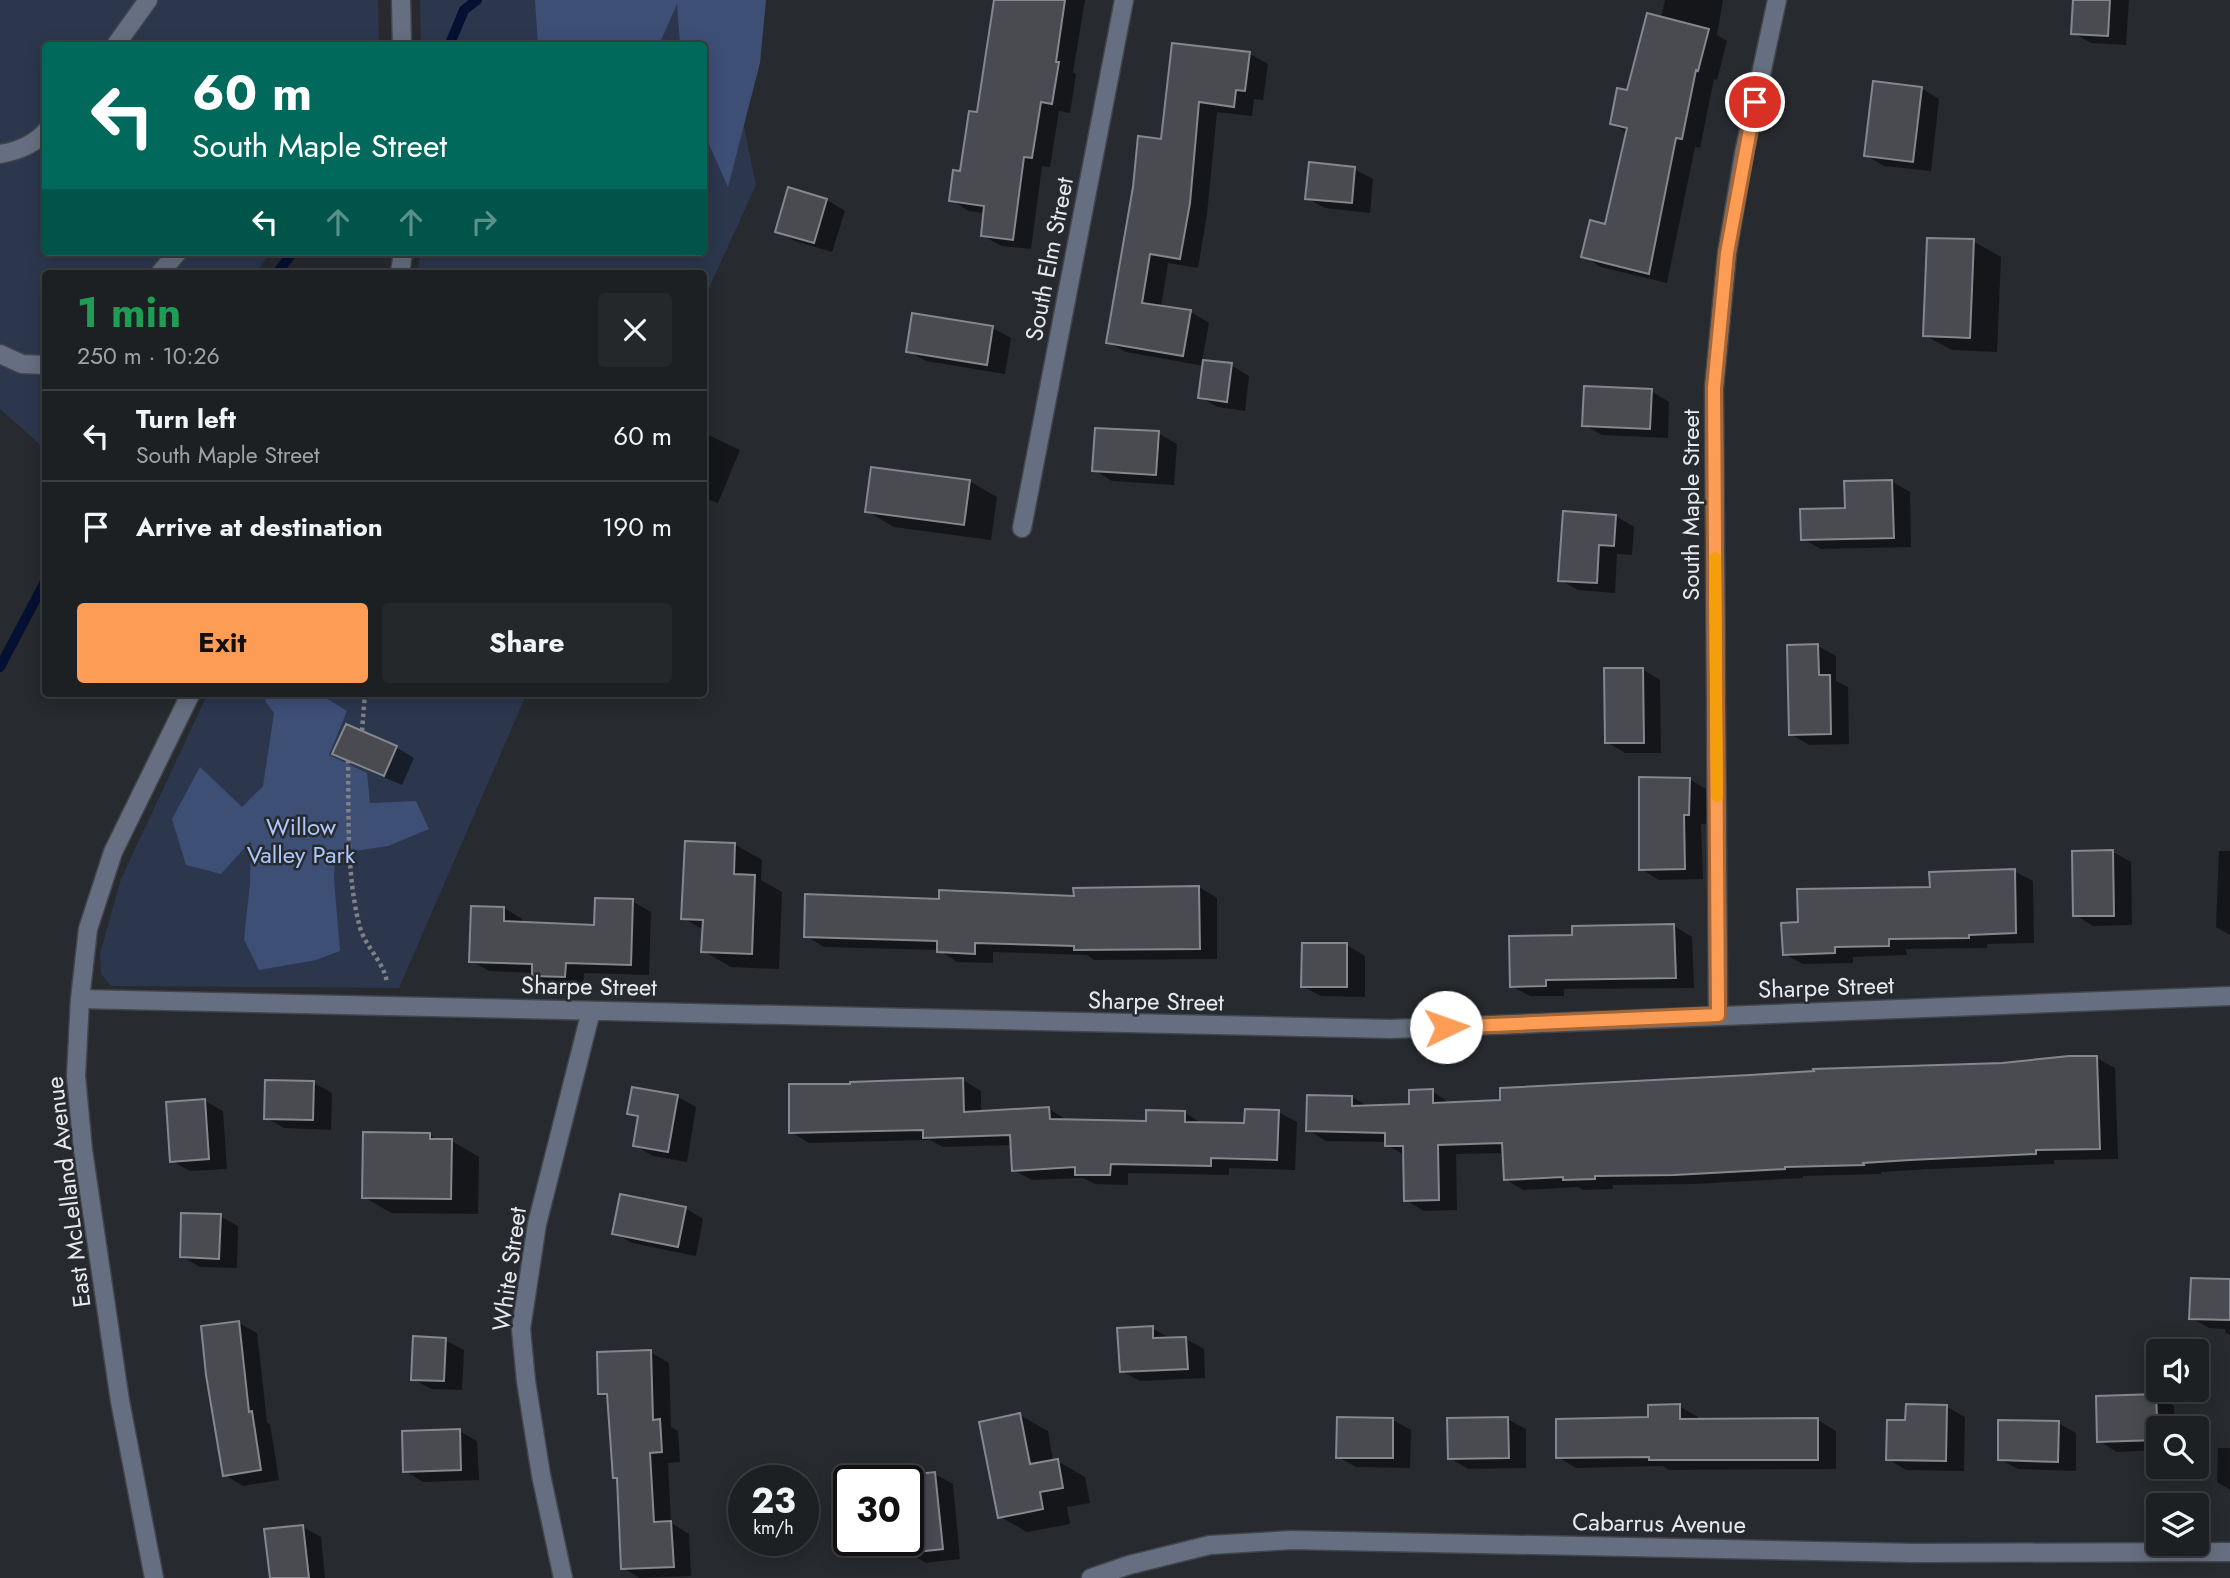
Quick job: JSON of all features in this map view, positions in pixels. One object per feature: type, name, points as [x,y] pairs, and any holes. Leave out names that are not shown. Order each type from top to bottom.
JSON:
[{"type":"street","points":[[118,42],[148,0]]},
{"type":"street","points":[[401,0],[402,42]]},
{"type":"street","name":"South Elm Street","points":[[1023,528],[1124,0]]},
{"type":"street","name":"South Maple Street","points":[[1718,1015],[1714,388],[1727,253],[1744,153],[1777,0]]},
{"type":"street","points":[[0,154],[18,151],[42,136]]},
{"type":"street","points":[[163,270],[175,256]]},
{"type":"street","points":[[0,354],[22,364],[42,365]]},
{"type":"street","name":"East McLelland Avenue","points":[[154,1578],[120,1401],[83,1150],[76,1076],[80,999],[88,929],[113,852],[189,697]]},
{"type":"street","name":"Sharpe Street","points":[[80,999],[1391,1029],[2230,996]]},
{"type":"street","name":"White Street","points":[[563,1578],[541,1475],[526,1381],[521,1329],[537,1224],[591,1011]]},
{"type":"street","name":"Cabarrus Avenue","points":[[1091,1578],[1129,1565],[1210,1545],[1292,1540],[1900,1552],[2230,1552]]},
{"type":"path","points":[[362,731],[365,697]]},
{"type":"path","points":[[348,760],[354,902],[360,928],[368,946],[385,971],[387,983]]},
{"type":"green space","points":[[0,0],[378,0],[379,42],[42,42],[42,256],[269,256],[257,270],[42,270],[42,446],[0,409]]},
{"type":"green space","points":[[420,0],[718,0],[756,185],[707,292],[707,270],[418,270],[420,256],[707,256],[707,42],[421,42]]},
{"type":"green space","points":[[535,0],[766,0],[760,63],[728,187],[707,140],[707,42],[680,42],[677,4],[660,42],[538,42]]},
{"type":"green space","name":"Willow Valley Park","points":[[206,697],[525,697],[399,988],[111,986],[101,974],[100,954],[121,879]]},
{"type":"green space","points":[[266,697],[324,697],[347,711],[329,755],[367,773],[370,803],[416,801],[429,829],[388,846],[335,854],[334,879],[340,951],[316,960],[259,970],[244,939],[251,841],[221,874],[186,865],[172,819],[200,767],[242,807],[263,786],[274,713],[265,701]]},
{"type":"building","points":[[994,0],[1065,0],[1052,104],[1041,102],[1032,158],[1024,157],[1013,240],[981,236],[984,206],[949,201],[953,170],[960,171],[969,111],[977,112]]},
{"type":"building","points":[[2073,0],[2110,0],[2108,36],[2071,34]]},
{"type":"building","points":[[1647,13],[1709,29],[1698,71],[1696,70],[1682,139],[1676,138],[1649,274],[1581,257],[1590,220],[1605,224],[1627,128],[1610,124],[1617,88],[1627,90]]},
{"type":"building","points":[[1172,43],[1250,52],[1245,91],[1236,90],[1234,107],[1199,102],[1190,203],[1180,259],[1150,254],[1142,303],[1191,310],[1183,356],[1106,343],[1133,187],[1138,136],[1161,139]]},
{"type":"building","points":[[1873,81],[1922,87],[1913,162],[1864,156]]},
{"type":"building","points":[[1309,162],[1355,167],[1352,203],[1305,199]]},
{"type":"building","points":[[788,187],[827,199],[814,243],[775,232]]},
{"type":"building","points":[[1927,238],[1974,239],[1970,338],[1923,336]]},
{"type":"building","points":[[912,313],[993,326],[987,365],[906,352]]},
{"type":"building","points":[[1203,360],[1232,363],[1227,402],[1198,398]]},
{"type":"building","points":[[1584,386],[1652,389],[1650,429],[1582,426]]},
{"type":"building","points":[[1095,428],[1159,431],[1156,475],[1092,471]]},
{"type":"building","points":[[871,467],[970,480],[964,525],[865,512]]},
{"type":"building","points":[[1892,480],[1894,538],[1801,540],[1800,509],[1845,508],[1844,481]]},
{"type":"building","points":[[1563,511],[1616,515],[1614,546],[1599,545],[1597,583],[1558,581]]},
{"type":"building","points":[[1818,644],[1819,675],[1830,675],[1831,734],[1789,735],[1787,645]]},
{"type":"building","points":[[1604,668],[1643,668],[1644,743],[1605,743]]},
{"type":"building","points":[[346,724],[397,746],[384,776],[332,754]]},
{"type":"building","points":[[1639,777],[1690,778],[1689,815],[1684,815],[1685,869],[1639,870]]},
{"type":"building","points":[[685,841],[735,843],[734,874],[755,875],[752,954],[701,952],[703,920],[681,919]]},
{"type":"building","points":[[2113,850],[2114,916],[2073,916],[2072,851]]},
{"type":"building","points":[[2015,869],[2016,933],[1969,935],[1969,938],[1889,939],[1889,946],[1835,947],[1835,953],[1783,955],[1781,923],[1798,922],[1797,889],[1930,887],[1929,872]]},
{"type":"building","points":[[1199,886],[1200,949],[1074,950],[1074,946],[975,943],[975,954],[937,952],[937,941],[804,937],[805,894],[939,899],[939,890],[1074,896],[1073,888]]},
{"type":"building","points":[[595,898],[633,899],[631,965],[566,963],[565,977],[532,976],[532,964],[469,962],[471,906],[504,907],[504,921],[594,925]]},
{"type":"building","points":[[1674,924],[1676,978],[1546,980],[1546,986],[1510,987],[1509,936],[1572,935],[1572,926]]},
{"type":"building","points":[[1302,943],[1347,943],[1347,987],[1301,987]]},
{"type":"building","points":[[2097,1056],[2100,1149],[2036,1150],[2036,1154],[1674,1175],[1504,1180],[1502,1143],[1438,1145],[1439,1200],[1404,1201],[1403,1146],[1385,1146],[1385,1133],[1306,1131],[1307,1095],[1352,1096],[1352,1106],[1409,1104],[1409,1090],[1433,1089],[1433,1103],[1500,1100],[1500,1088],[1814,1071],[1813,1069],[2002,1063]]},
{"type":"building","points":[[963,1078],[964,1112],[1049,1107],[1050,1119],[1146,1121],[1146,1110],[1185,1111],[1185,1122],[1244,1123],[1245,1109],[1279,1110],[1277,1160],[1211,1158],[1211,1166],[1111,1164],[1110,1175],[1075,1175],[1075,1167],[1012,1171],[1010,1135],[923,1138],[923,1130],[789,1133],[789,1084],[850,1084]]},
{"type":"building","points":[[265,1080],[314,1081],[313,1120],[264,1119]]},
{"type":"building","points":[[632,1087],[678,1095],[668,1152],[633,1146],[638,1116],[627,1114]]},
{"type":"building","points":[[205,1099],[209,1159],[170,1162],[166,1102]]},
{"type":"building","points":[[363,1132],[430,1133],[430,1139],[452,1139],[451,1199],[362,1198]]},
{"type":"building","points":[[620,1194],[686,1207],[678,1247],[612,1234]]},
{"type":"building","points":[[181,1213],[221,1214],[219,1259],[180,1257]]},
{"type":"building","points":[[2191,1278],[2230,1279],[2230,1320],[2189,1319]]},
{"type":"building","points":[[239,1321],[249,1412],[252,1411],[261,1470],[223,1476],[206,1375],[201,1326]]},
{"type":"building","points":[[1153,1326],[1153,1338],[1186,1337],[1188,1369],[1120,1372],[1117,1328]]},
{"type":"building","points":[[413,1336],[446,1338],[444,1381],[411,1380]]},
{"type":"building","points":[[651,1350],[653,1420],[660,1419],[662,1452],[650,1453],[654,1522],[671,1521],[674,1567],[621,1569],[617,1478],[613,1478],[607,1394],[598,1394],[597,1352]]},
{"type":"building","points":[[2146,1394],[2146,1402],[2156,1402],[2157,1416],[2146,1416],[2146,1440],[2097,1442],[2096,1396]]},
{"type":"building","points":[[1680,1404],[1680,1419],[1818,1418],[1818,1460],[1556,1458],[1556,1419],[1648,1417],[1648,1405]]},
{"type":"building","points":[[1906,1404],[1947,1405],[1946,1461],[1886,1460],[1887,1420],[1905,1420]]},
{"type":"building","points":[[1020,1413],[1030,1464],[1058,1459],[1063,1488],[1040,1492],[1043,1509],[998,1518],[979,1422]]},
{"type":"building","points":[[1337,1417],[1393,1418],[1393,1458],[1336,1458]]},
{"type":"building","points":[[1508,1417],[1509,1458],[1448,1459],[1447,1418]]},
{"type":"building","points":[[1998,1420],[2059,1421],[2058,1462],[1998,1460]]},
{"type":"building","points":[[460,1429],[461,1470],[403,1472],[402,1431]]},
{"type":"building","points":[[935,1472],[943,1549],[924,1551],[924,1473]]},
{"type":"building","points":[[303,1525],[309,1578],[270,1578],[264,1529]]},
{"type":"waterway","points":[[451,42],[464,10],[477,0]]},
{"type":"waterway","points":[[279,270],[290,256]]},
{"type":"waterway","points":[[0,667],[42,588]]},
{"type":"slow traffic","points":[[1715,558],[1717,796]]},
{"type":"route","points":[[1446,1027],[1718,1015],[1714,388],[1727,253],[1755,102]]}]
